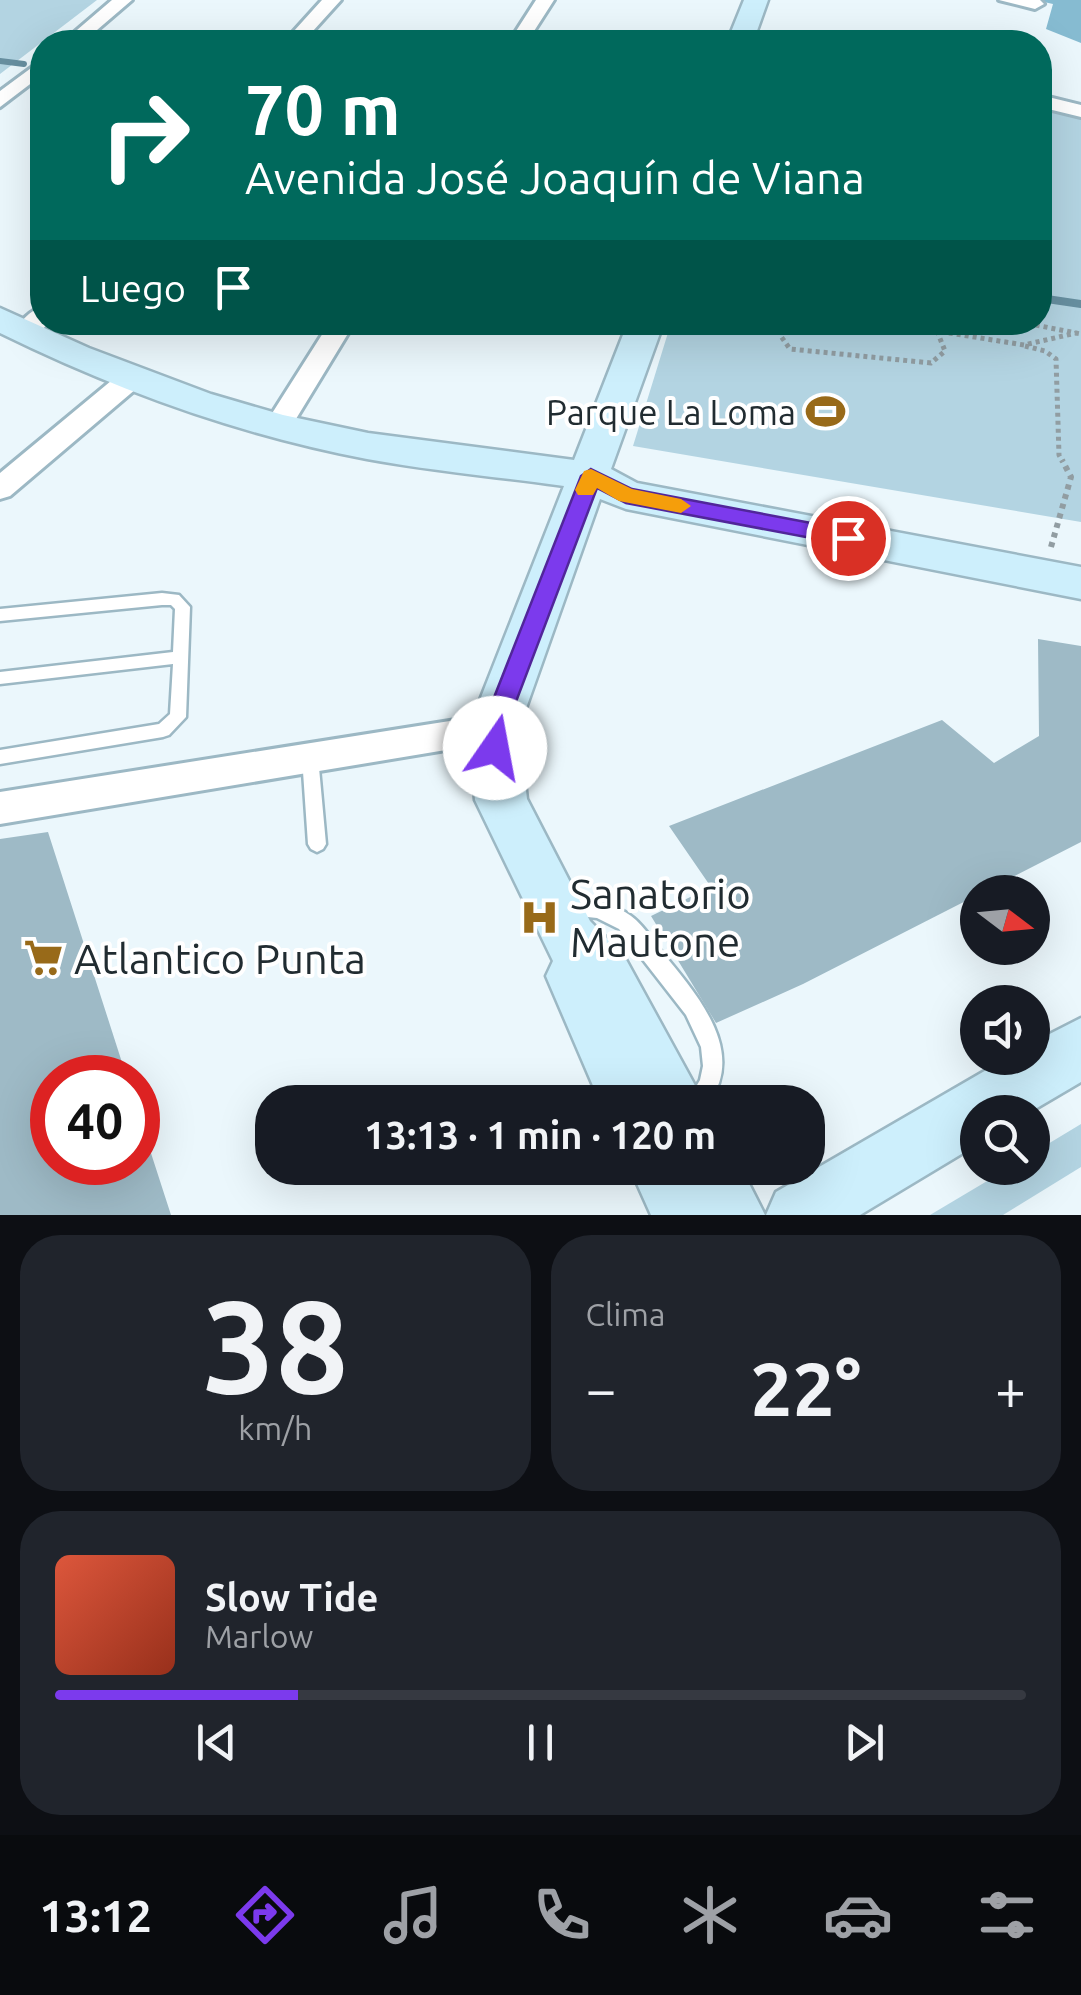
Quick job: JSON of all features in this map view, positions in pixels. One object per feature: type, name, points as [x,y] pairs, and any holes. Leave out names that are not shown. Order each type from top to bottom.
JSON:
[{"type":"street","points":[[87,30],[124,0]]},
{"type":"street","points":[[304,30],[332,0]]},
{"type":"street","points":[[525,30],[544,0]]},
{"type":"street","points":[[745,30],[756,0]]},
{"type":"street","points":[[1008,0],[1036,4]]},
{"type":"street","points":[[0,101],[30,76]]},
{"type":"street","points":[[1052,104],[1081,111]]},
{"type":"street","points":[[43,335],[76,356],[278,426],[368,446],[591,476],[626,496],[1049,556],[1081,582]]},
{"type":"street","points":[[278,426],[335,335]]},
{"type":"street","points":[[622,1085],[576,982],[562,925],[501,800],[494,728],[641,335]]},
{"type":"street","points":[[0,489],[132,377]]},
{"type":"street","points":[[0,808],[494,728]]},
{"type":"street","points":[[562,925],[604,975],[664,1085]]},
{"type":"street","points":[[800,1215],[1081,1048]]},
{"type":"street","points":[[671,1185],[686,1215]]},
{"type":"street","points":[[715,1185],[732,1215]]},
{"type":"lane","points":[[0,615],[174,599],[184,607],[178,717],[163,730],[0,757]]},
{"type":"lane","points":[[0,678],[182,657]]},
{"type":"lane","points":[[310,757],[317,844]]},
{"type":"lane","points":[[562,925],[573,906],[624,920],[694,1007],[713,1050],[709,1085]]},
{"type":"path","points":[[1052,328],[1078,333]]},
{"type":"path","points":[[1024,345],[1078,333]]},
{"type":"path","points":[[780,335],[790,349],[930,363],[945,352],[939,335]]},
{"type":"path","points":[[962,335],[1024,345],[1046,351],[1056,359],[1059,455],[1071,476],[1049,556]]},
{"type":"shaded area","points":[[0,0],[97,0],[58,30],[30,30],[30,51],[0,74]]},
{"type":"shaded area","points":[[1035,0],[1081,0],[1081,43],[1046,29],[1053,4]]},
{"type":"shaded area","name":"Parque La Loma","points":[[1052,111],[1081,117],[1081,522],[633,446],[667,335],[1052,335]]},
{"type":"shaded area","points":[[1081,1124],[1081,1167],[1003,1215],[930,1215],[980,1185],[1050,1185],[1050,1143]]},
{"type":"building","name":"Sanatorio Mautone","points":[[1038,639],[1081,646],[1081,842],[1016,875],[960,875],[960,904],[803,984],[716,1023],[651,916],[711,887],[669,826],[942,720],[994,763],[1039,736]]},
{"type":"building","name":"Atlantico Punta","points":[[48,832],[120,1055],[30,1055],[30,1185],[160,1185],[160,1181],[171,1215],[0,1215],[0,839]]},
{"type":"waterway","points":[[0,61],[24,64]]},
{"type":"waterway","points":[[1052,300],[1081,304]]},
{"type":"slow traffic","points":[[586,490],[591,476],[626,496],[681,506]]},
{"type":"place","name":"Parque La Loma","points":[[826,412]]},
{"type":"place","name":"Sanatorio Mautone","points":[[540,917]]},
{"type":"place","name":"Atlantico Punta","points":[[44,958]]},
{"type":"route","points":[[495,748],[494,728],[591,476],[626,496],[848,538]]}]
